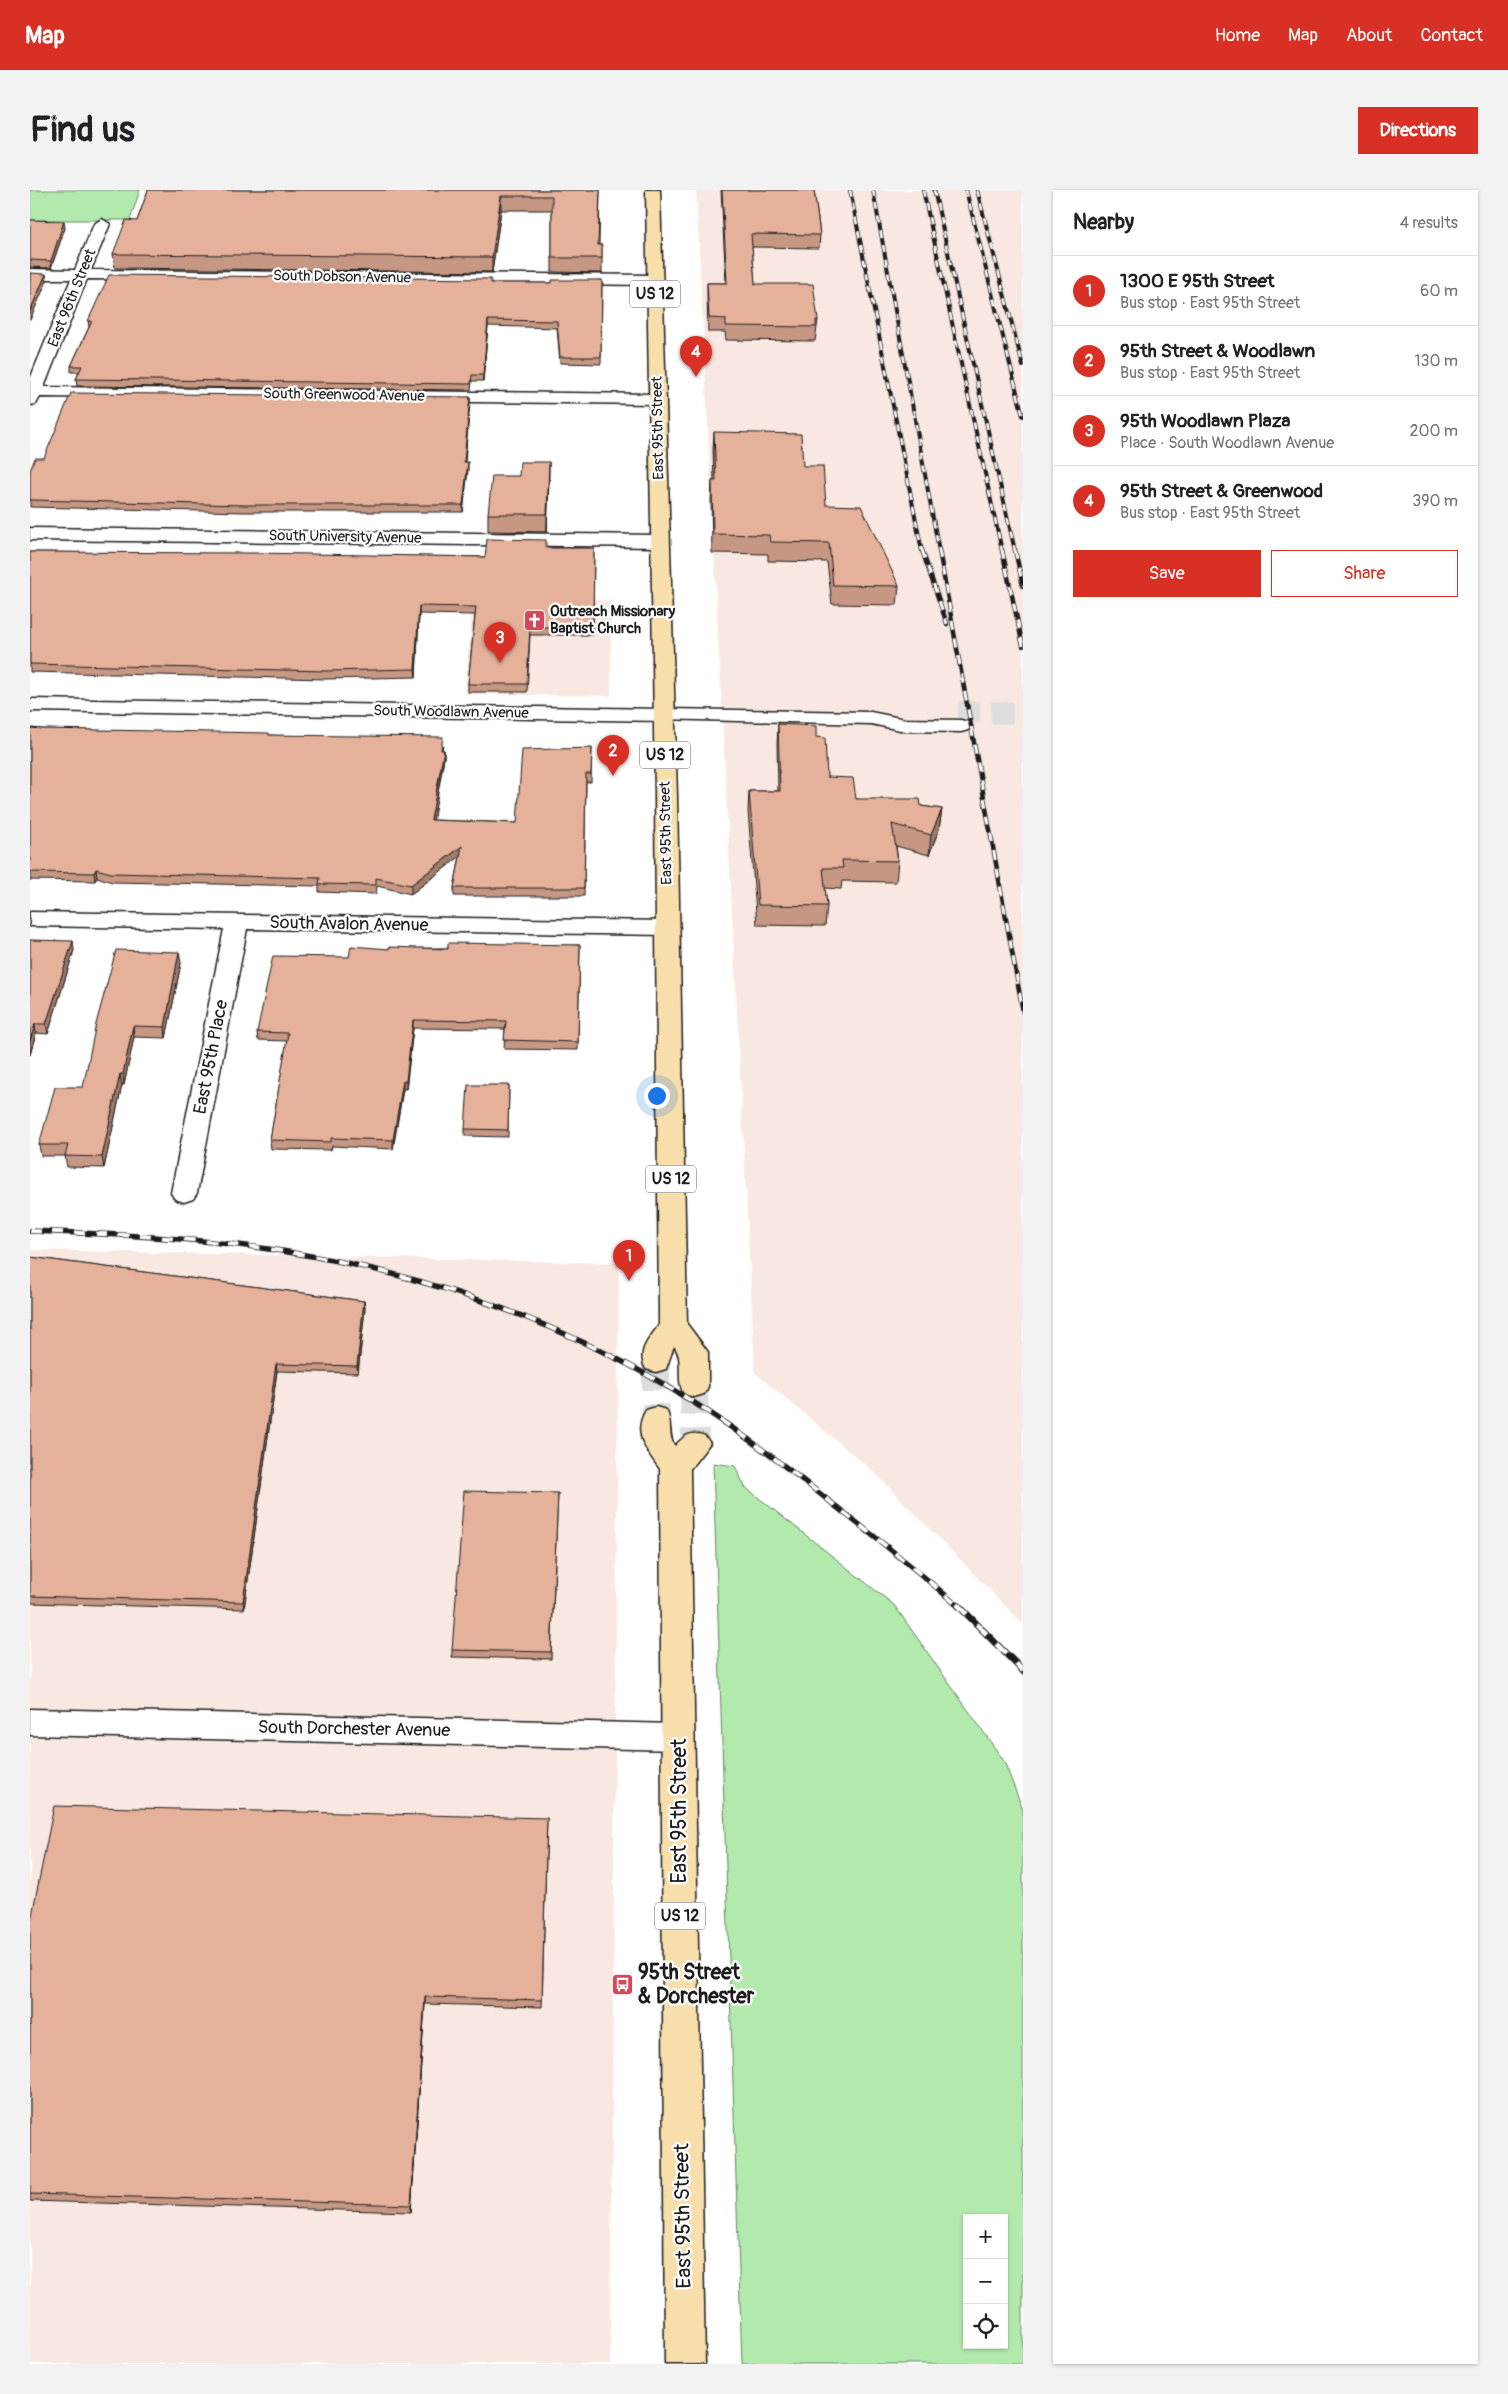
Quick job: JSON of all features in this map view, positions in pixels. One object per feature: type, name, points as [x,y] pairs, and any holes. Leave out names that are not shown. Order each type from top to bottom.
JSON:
[{"type":"main road","name":"East 95th Street","points":[[653,190],[668,928],[673,1326]]},
{"type":"main road","points":[[656,1362],[656,1351],[673,1326],[694,1352],[694,1387]]},
{"type":"main road","name":"East 95th Street","points":[[656,1417],[656,1442],[685,1455],[678,1737],[685,2364]]},
{"type":"street","name":"East 96th Street","points":[[31,394],[102,224]]},
{"type":"street","name":"South Dobson Avenue","points":[[30,274],[655,280]]},
{"type":"street","name":"South Greenwood Avenue","points":[[31,394],[657,399]]},
{"type":"street","name":"South University Avenue","points":[[30,534],[660,541]]},
{"type":"street","name":"South Woodlawn Avenue","points":[[30,705],[871,718],[904,725],[960,719]]},
{"type":"street","name":"South Avalon Avenue","points":[[30,919],[668,928]]},
{"type":"street","name":"East 95th Place","points":[[184,1193],[237,922]]},
{"type":"street","name":"South Dorchester Avenue","points":[[30,1722],[678,1737]]},
{"type":"shaded area","points":[[696,190],[1023,190],[1023,1624],[875,1473],[755,1373]]},
{"type":"shaded area","points":[[473,598],[611,600],[611,696],[465,694]]},
{"type":"shaded area","points":[[30,1250],[619,1263],[610,2364],[30,2364]]},
{"type":"green space","points":[[30,190],[140,190],[130,220],[30,220]]},
{"type":"green space","points":[[713,1463],[735,1466],[745,1487],[894,1605],[1004,1761],[1023,1810],[1023,2364],[742,2364]]},
{"type":"building","points":[[148,190],[600,190],[598,245],[602,245],[602,258],[552,258],[552,196],[501,196],[492,257],[113,254],[126,220],[137,221]]},
{"type":"building","points":[[722,190],[814,190],[820,235],[751,234],[755,284],[813,284],[818,320],[816,320],[816,327],[726,326],[726,319],[709,318],[707,283],[727,283]]},
{"type":"building","points":[[30,220],[64,221],[51,261],[30,260]]},
{"type":"building","points":[[30,273],[46,274],[30,311]]},
{"type":"building","points":[[109,275],[491,279],[491,283],[552,283],[552,280],[602,280],[601,357],[560,357],[557,321],[488,320],[483,375],[472,375],[471,384],[76,379],[82,366],[71,366],[92,321],[88,321]]},
{"type":"building","points":[[71,393],[470,397],[464,462],[468,462],[463,505],[245,505],[30,500],[30,471],[35,458],[44,458]]},
{"type":"building","points":[[714,432],[801,434],[803,466],[823,466],[826,505],[861,506],[899,586],[833,585],[829,543],[770,542],[769,535],[713,534],[712,481],[716,481]]},
{"type":"building","points":[[520,462],[549,462],[547,514],[488,514],[492,476],[519,476]]},
{"type":"building","points":[[487,539],[546,540],[546,548],[594,548],[593,627],[530,627],[527,684],[468,684],[476,607],[419,606],[415,669],[326,671],[30,664],[30,552],[485,557]]},
{"type":"building","points":[[778,724],[816,726],[816,737],[825,738],[827,777],[853,778],[856,799],[920,799],[921,806],[942,809],[931,835],[892,824],[898,861],[842,860],[843,868],[823,868],[827,906],[758,905],[749,791],[780,791]]},
{"type":"building","points":[[30,728],[269,733],[269,735],[443,737],[441,750],[444,750],[431,820],[517,823],[522,750],[592,748],[591,774],[586,774],[584,888],[454,888],[462,846],[411,885],[376,878],[376,885],[319,884],[320,878],[111,873],[96,869],[94,873],[30,872]]},
{"type":"building","points":[[30,940],[73,941],[46,1024],[35,1024],[30,1041]]},
{"type":"building","points":[[448,943],[580,945],[578,1042],[504,1040],[506,1021],[413,1020],[406,1081],[403,1081],[393,1140],[331,1138],[331,1142],[270,1140],[288,1033],[257,1032],[273,956],[349,957],[351,946],[389,949],[389,947],[448,949]]},
{"type":"building","points":[[116,950],[179,952],[165,1027],[133,1026],[123,1074],[120,1074],[102,1157],[65,1156],[68,1145],[39,1145],[55,1087],[83,1087],[96,1024]]},
{"type":"building","points":[[468,1085],[509,1085],[508,1130],[465,1129]]},
{"type":"building","points":[[30,1257],[364,1301],[357,1366],[276,1364],[243,1602],[30,1596]]},
{"type":"building","points":[[464,1491],[558,1493],[551,1652],[452,1650]]},
{"type":"building","points":[[54,1806],[547,1818],[542,2000],[425,1997],[411,2205],[30,2194],[30,1925]]},
{"type":"tunnel","points":[[958,712],[1023,713]]},
{"type":"tunnel","points":[[656,1362],[656,1417]]},
{"type":"tunnel","points":[[694,1387],[695,1443]]},
{"type":"railway","points":[[850,190],[922,551]]},
{"type":"railway","points":[[873,190],[939,551]]},
{"type":"railway","points":[[923,190],[1002,551]]},
{"type":"railway","points":[[934,190],[1015,551]]},
{"type":"railway","points":[[966,190],[1023,416]]},
{"type":"railway","points":[[977,190],[1023,366]]},
{"type":"railway","points":[[922,550],[947,624]]},
{"type":"railway","points":[[939,550],[1023,1012]]},
{"type":"railway","points":[[1002,550],[1023,646]]},
{"type":"railway","points":[[1015,550],[1023,586]]},
{"type":"railway","points":[[30,1231],[157,1237],[282,1251],[382,1271],[480,1300],[528,1318],[575,1338],[620,1361],[665,1385],[710,1413],[796,1475],[899,1556],[958,1606]]},
{"type":"railway","points":[[957,1604],[1023,1671]]},
{"type":"place","name":"95th Street & Greenwood","points":[[696,377]]},
{"type":"place","name":"Outreach Missionary Baptist Church","points":[[534,620]]},
{"type":"place","name":"95th Woodlawn Plaza","points":[[500,663]]},
{"type":"place","name":"95th Street & Woodlawn","points":[[613,776]]},
{"type":"place","name":"1300 E 95th Street","points":[[629,1281]]},
{"type":"place","name":"95th Street & Dorchester","points":[[622,1984]]}]
